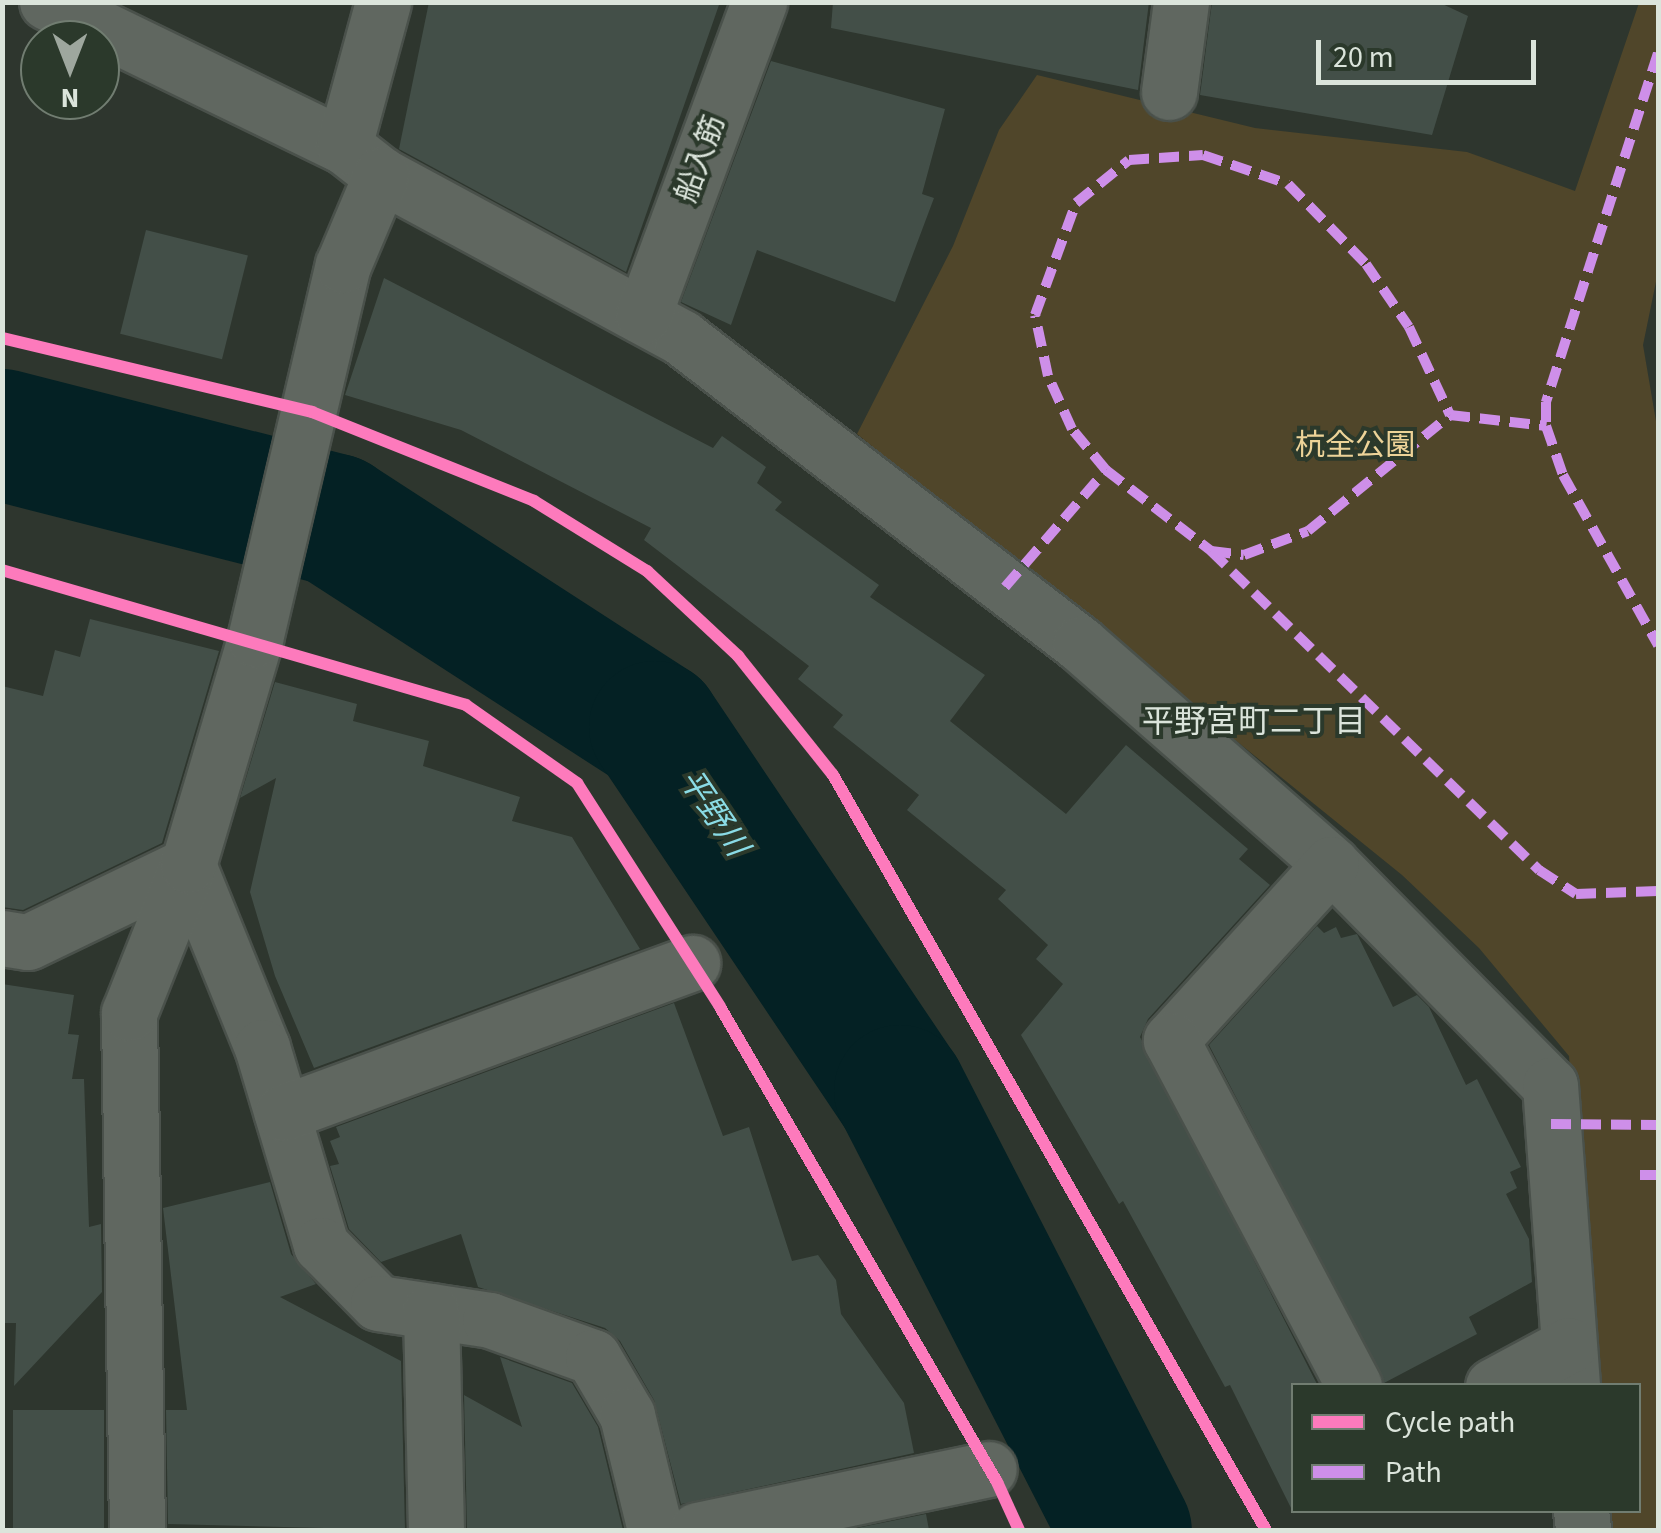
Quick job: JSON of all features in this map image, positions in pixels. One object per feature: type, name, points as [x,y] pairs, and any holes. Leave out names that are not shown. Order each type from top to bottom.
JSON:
[{"type":"street","points":[[47,2],[363,161],[682,338],[1080,644],[1331,864],[1550,1085],[1570,1365],[1505,1383]]},
{"type":"street","points":[[137,1530],[129,1013],[188,865],[255,639],[307,435],[363,161],[384,2]]},
{"type":"street","name":"船入筋","points":[[643,316],[759,2]]},
{"type":"street","points":[[1169,92],[1181,2]]},
{"type":"street","points":[[1331,864],[1171,1040],[1352,1383]]},
{"type":"street","points":[[2,938],[28,942],[188,865]]},
{"type":"street","points":[[188,865],[282,1113],[321,1245],[378,1304],[490,1320],[593,1357],[627,1415],[655,1530]]},
{"type":"street","points":[[282,1113],[692,964]]},
{"type":"street","points":[[431,1311],[436,1530]]},
{"type":"street","points":[[697,1530],[990,1468]]},
{"type":"green space","name":"杭全公園","points":[[1639,3],[1658,3],[1658,272],[1643,345],[1658,433],[1658,1530],[1611,1530],[1610,1513],[1641,1513],[1641,1383],[1601,1383],[1583,1246],[1569,1056],[1479,948],[1402,875],[857,434],[953,246],[999,130],[1037,75],[1255,128],[1467,152],[1575,191]]},
{"type":"building","points":[[429,2],[720,2],[626,272],[399,149]]},
{"type":"building","points":[[833,2],[1149,2],[1138,90],[831,28]]},
{"type":"building","points":[[1212,2],[1438,2],[1468,16],[1432,135],[1200,95]]},
{"type":"building","points":[[771,61],[945,109],[922,194],[934,198],[895,302],[757,250],[731,325],[681,302]]},
{"type":"building","points":[[146,230],[248,255],[222,359],[120,334]]},
{"type":"building","points":[[384,278],[713,448],[722,436],[766,467],[757,483],[782,502],[775,510],[879,585],[870,597],[985,675],[950,721],[1066,814],[1126,745],[1248,849],[1239,859],[1270,885],[1148,1019],[1140,1037],[1316,1383],[1291,1383],[1291,1508],[1230,1385],[1225,1387],[1123,1201],[1119,1204],[1021,1035],[1063,984],[1036,959],[1048,945],[998,899],[1006,890],[907,810],[919,795],[833,727],[843,715],[798,679],[809,666],[644,540],[651,528],[461,430],[345,395]]},
{"type":"building","points":[[90,619],[219,651],[162,843],[23,910],[2,907],[2,686],[43,696],[55,650],[80,657]]},
{"type":"building","points":[[275,682],[357,704],[353,721],[429,741],[423,766],[520,797],[512,821],[572,837],[640,949],[314,1068],[275,976],[250,892],[276,778],[240,798]]},
{"type":"building","points":[[1317,926],[1324,933],[1336,927],[1341,938],[1357,934],[1393,1007],[1417,995],[1429,1007],[1466,1085],[1477,1079],[1521,1167],[1510,1172],[1517,1188],[1506,1194],[1529,1239],[1532,1282],[1469,1317],[1477,1334],[1384,1383],[1209,1045]]},
{"type":"building","points":[[2,984],[74,995],[68,1034],[79,1035],[72,1079],[84,1079],[89,1227],[101,1224],[102,1292],[14,1386],[16,1323],[2,1323]]},
{"type":"building","points":[[674,1003],[723,1136],[749,1127],[792,1261],[818,1255],[836,1280],[841,1314],[904,1403],[914,1453],[681,1504],[654,1400],[620,1341],[605,1328],[478,1287],[461,1234],[381,1262],[349,1229],[330,1166],[339,1164],[330,1141],[340,1137],[336,1127]]},
{"type":"building","points":[[270,1182],[291,1254],[316,1284],[280,1297],[401,1361],[405,1530],[168,1524],[166,1410],[187,1410],[163,1208]]},
{"type":"building","points":[[500,1357],[572,1383],[598,1427],[623,1530],[467,1530],[464,1395],[522,1427]]},
{"type":"building","points":[[13,1410],[104,1410],[104,1529],[13,1529]]},
{"type":"building","points":[[926,1514],[929,1530],[847,1530]]},
{"type":"waterway","name":"平野川","points":[[2,435],[335,520],[655,727],[900,1091],[1126,1530]]},
{"type":"marked path","points":[[1658,53],[1546,402],[1546,426],[1563,475],[1658,645]]},
{"type":"marked path","points":[[1106,470],[1072,429],[1048,376],[1035,315],[1076,203],[1129,160],[1203,155],[1288,184],[1366,264],[1409,327],[1450,415],[1546,426]]},
{"type":"marked path","points":[[1005,587],[1106,470],[1211,551],[1244,555],[1308,531],[1450,415]]},
{"type":"marked path","points":[[1211,551],[1539,870],[1576,894],[1658,891]]},
{"type":"marked path","points":[[1551,1124],[1658,1125]]},
{"type":"marked path","points":[[1640,1175],[1658,1175]]},
{"type":"cycle path","points":[[2,338],[312,412],[534,501],[647,571],[738,656],[833,775],[1266,1530]]},
{"type":"cycle path","points":[[2,570],[466,705],[577,783],[720,1007],[997,1482],[1019,1530]]},
{"type":"district","name":"平野宮町二丁目","points":[[1254,722]]}]
